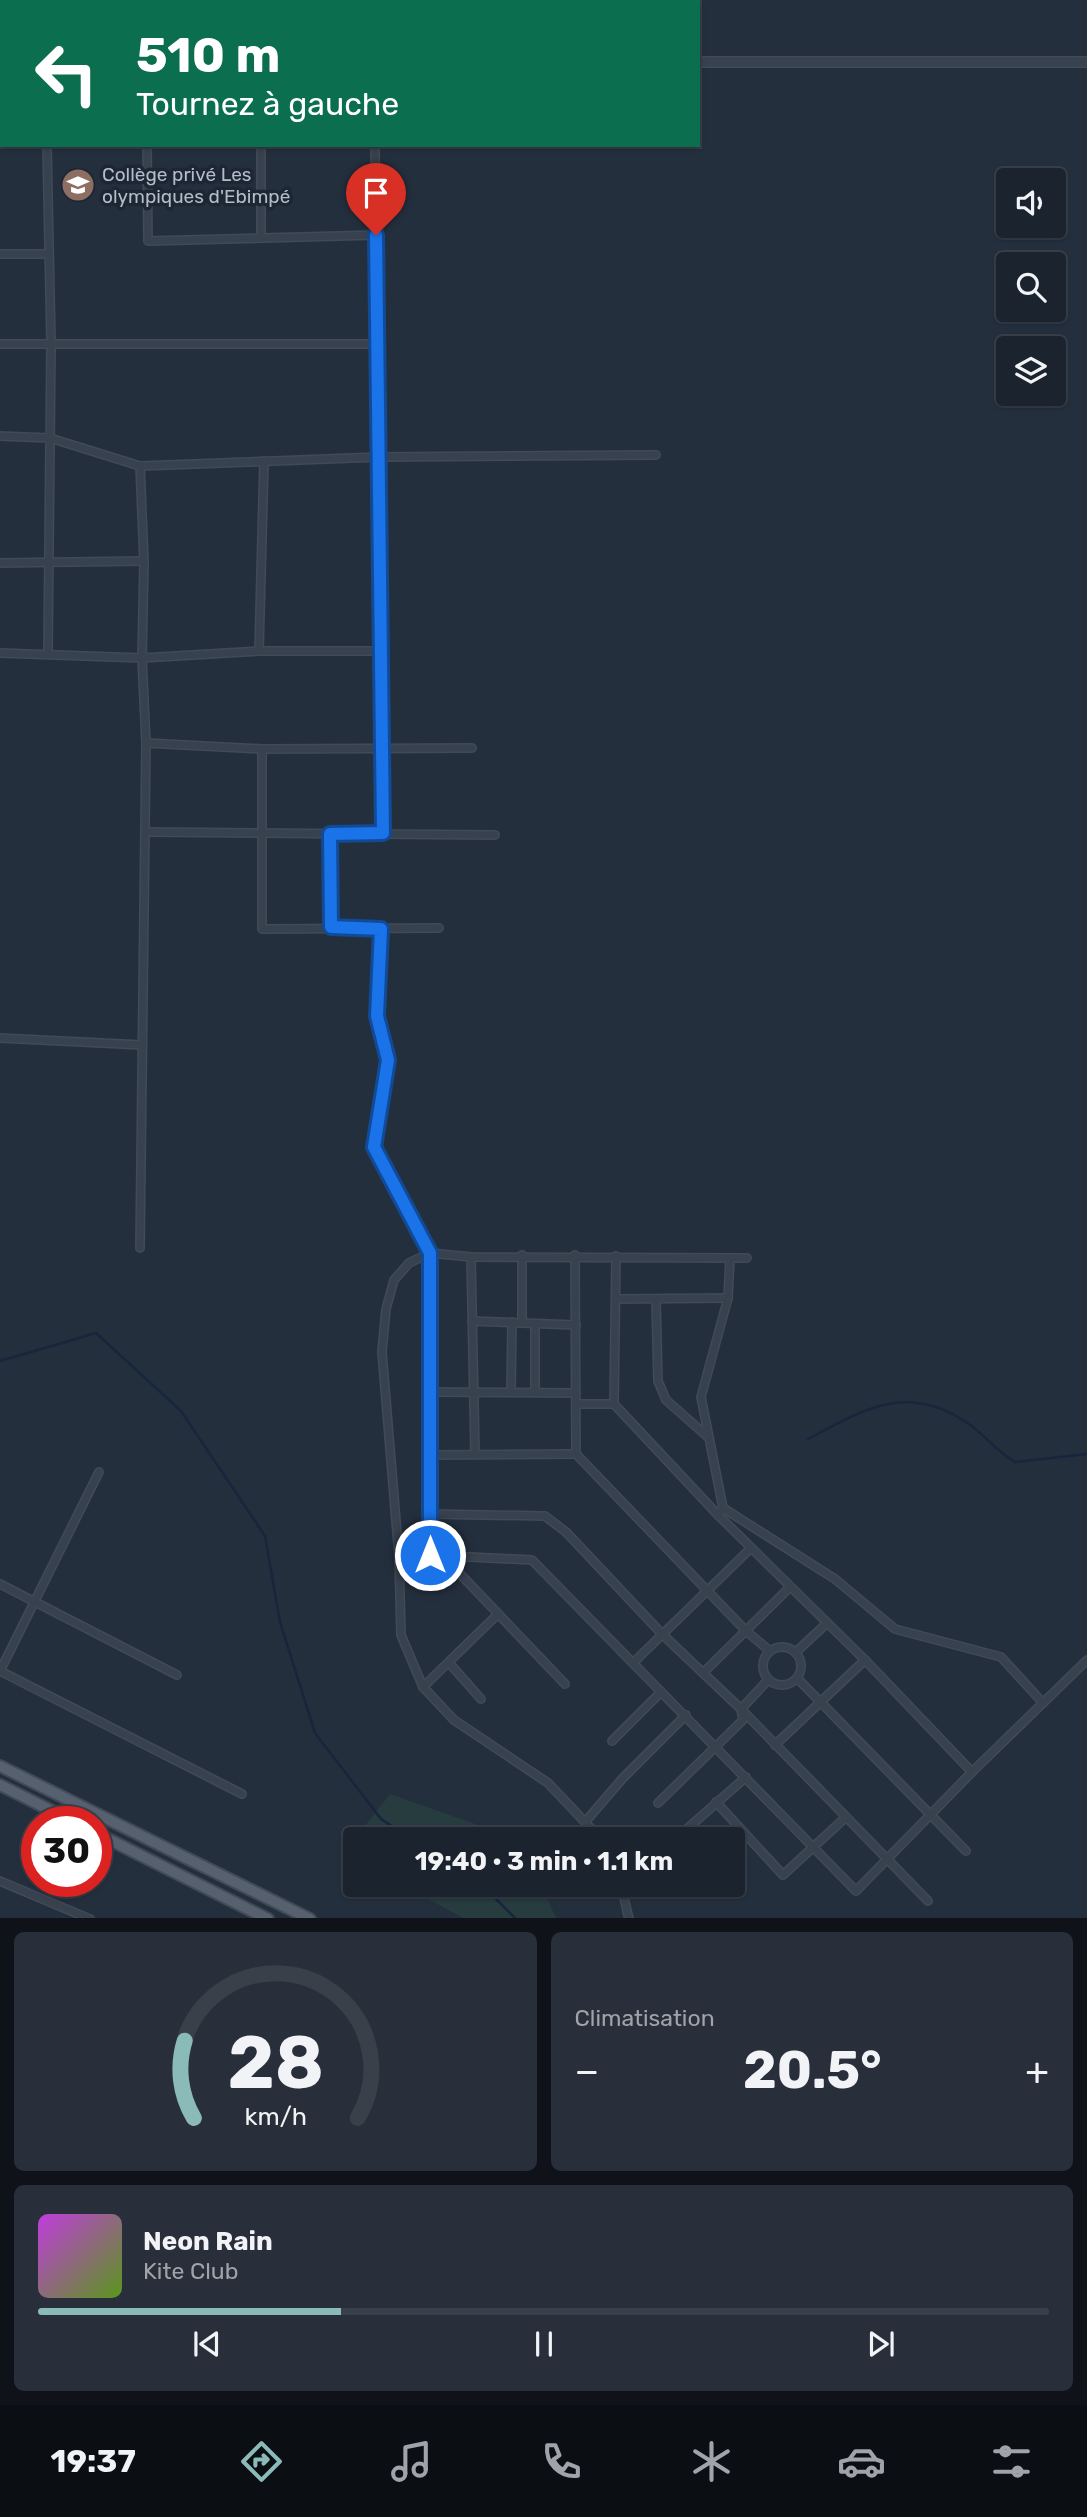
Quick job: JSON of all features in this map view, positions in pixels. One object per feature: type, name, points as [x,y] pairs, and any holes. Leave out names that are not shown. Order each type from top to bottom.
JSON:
[{"type":"main road","points":[[0,1766],[308,1918]]},
{"type":"main road","points":[[0,1785],[42,1806]]},
{"type":"main road","points":[[112,1841],[266,1918]]},
{"type":"street","points":[[700,62],[1087,62]]},
{"type":"street","points":[[47,147],[51,343],[48,653]]},
{"type":"street","points":[[147,147],[148,241],[376,235]]},
{"type":"street","points":[[261,147],[261,236]]},
{"type":"street","points":[[375,147],[383,652],[383,833]]},
{"type":"street","points":[[0,254],[48,254]]},
{"type":"street","points":[[0,344],[377,344]]},
{"type":"street","points":[[0,436],[50,438],[140,466],[379,457],[656,456]]},
{"type":"street","points":[[259,651],[264,461]]},
{"type":"street","points":[[140,466],[145,561],[142,658],[146,743],[141,1248]]},
{"type":"street","points":[[0,563],[145,561]]},
{"type":"street","points":[[0,653],[142,658],[259,651],[383,652]]},
{"type":"street","points":[[146,743],[262,749],[472,748]]},
{"type":"street","points":[[262,749],[261,929],[439,928]]},
{"type":"street","points":[[146,832],[495,835]]},
{"type":"street","points":[[330,834],[331,927]]},
{"type":"street","points":[[381,929],[377,1016],[388,1060],[374,1147],[430,1253],[430,1555]]},
{"type":"street","points":[[0,1038],[142,1045]]},
{"type":"street","points":[[591,1827],[548,1783],[454,1720],[423,1687],[401,1635],[399,1557],[382,1352],[386,1309],[394,1280],[409,1264],[430,1253],[471,1257],[575,1255],[747,1258]]},
{"type":"street","points":[[522,1255],[522,1322]]},
{"type":"street","points":[[575,1255],[576,1454],[707,1591],[770,1651]]},
{"type":"street","points":[[614,1404],[616,1256]]},
{"type":"street","points":[[471,1257],[475,1453]]},
{"type":"street","points":[[720,1511],[701,1397],[728,1298],[730,1258]]},
{"type":"street","points":[[616,1299],[728,1298]]},
{"type":"street","points":[[656,1300],[658,1381],[666,1400],[708,1437]]},
{"type":"street","points":[[472,1321],[576,1325]]},
{"type":"street","points":[[511,1392],[512,1322]]},
{"type":"street","points":[[535,1324],[535,1392]]},
{"type":"street","points":[[429,1392],[576,1393]]},
{"type":"street","points":[[576,1404],[614,1404],[720,1511],[750,1549],[864,1660],[972,1772]]},
{"type":"street","points":[[430,1455],[576,1454]]},
{"type":"street","points":[[99,1472],[0,1671],[242,1794]]},
{"type":"street","points":[[720,1511],[835,1578],[895,1629],[1001,1657],[1043,1703]]},
{"type":"street","points":[[430,1514],[545,1516],[566,1532],[662,1634],[741,1709],[928,1901]]},
{"type":"street","points":[[634,1662],[750,1549]]},
{"type":"street","points":[[399,1557],[430,1555],[532,1560],[856,1891],[972,1772],[1087,1660]]},
{"type":"street","points":[[443,1556],[565,1684]]},
{"type":"street","points":[[0,1584],[177,1675]]},
{"type":"street","points":[[703,1673],[790,1587]]},
{"type":"street","points":[[423,1687],[450,1664],[498,1614]]},
{"type":"street","points":[[796,1652],[826,1623]]},
{"type":"street","points":[[783,1646],[796,1652],[801,1665],[797,1678],[783,1686],[768,1680],[762,1665],[770,1651],[783,1646]]},
{"type":"street","points":[[775,1745],[864,1660]]},
{"type":"street","points":[[450,1664],[481,1699]]},
{"type":"street","points":[[797,1678],[966,1851]]},
{"type":"street","points":[[741,1709],[768,1680]]},
{"type":"street","points":[[612,1741],[661,1692]]},
{"type":"street","points":[[657,1803],[743,1720],[741,1709]]},
{"type":"street","points":[[586,1821],[622,1779],[686,1715]]},
{"type":"street","points":[[689,1827],[746,1777]]},
{"type":"street","points":[[716,1802],[783,1875],[816,1848],[846,1817]]},
{"type":"street","points":[[0,1881],[88,1918]]},
{"type":"street","points":[[624,1897],[629,1918]]},
{"type":"green space","points":[[390,1794],[484,1827],[364,1827]]},
{"type":"green space","points":[[425,1897],[546,1897],[556,1918],[463,1918]]},
{"type":"waterway","points":[[0,1361],[96,1333],[181,1411],[265,1536],[280,1622],[315,1733],[381,1819],[393,1827]]},
{"type":"waterway","points":[[808,1439],[869,1410],[907,1402],[927,1404],[947,1411],[969,1424],[1015,1462],[1087,1454]]},
{"type":"waterway","points":[[494,1897],[515,1918]]},
{"type":"place","name":"Collège privé Les olympiques d'Ebimpé","points":[[78,185]]},
{"type":"route","points":[[376,235],[383,652],[383,833],[330,834],[331,927],[381,929],[377,1016],[388,1060],[374,1147],[430,1253],[430,1555]]}]
